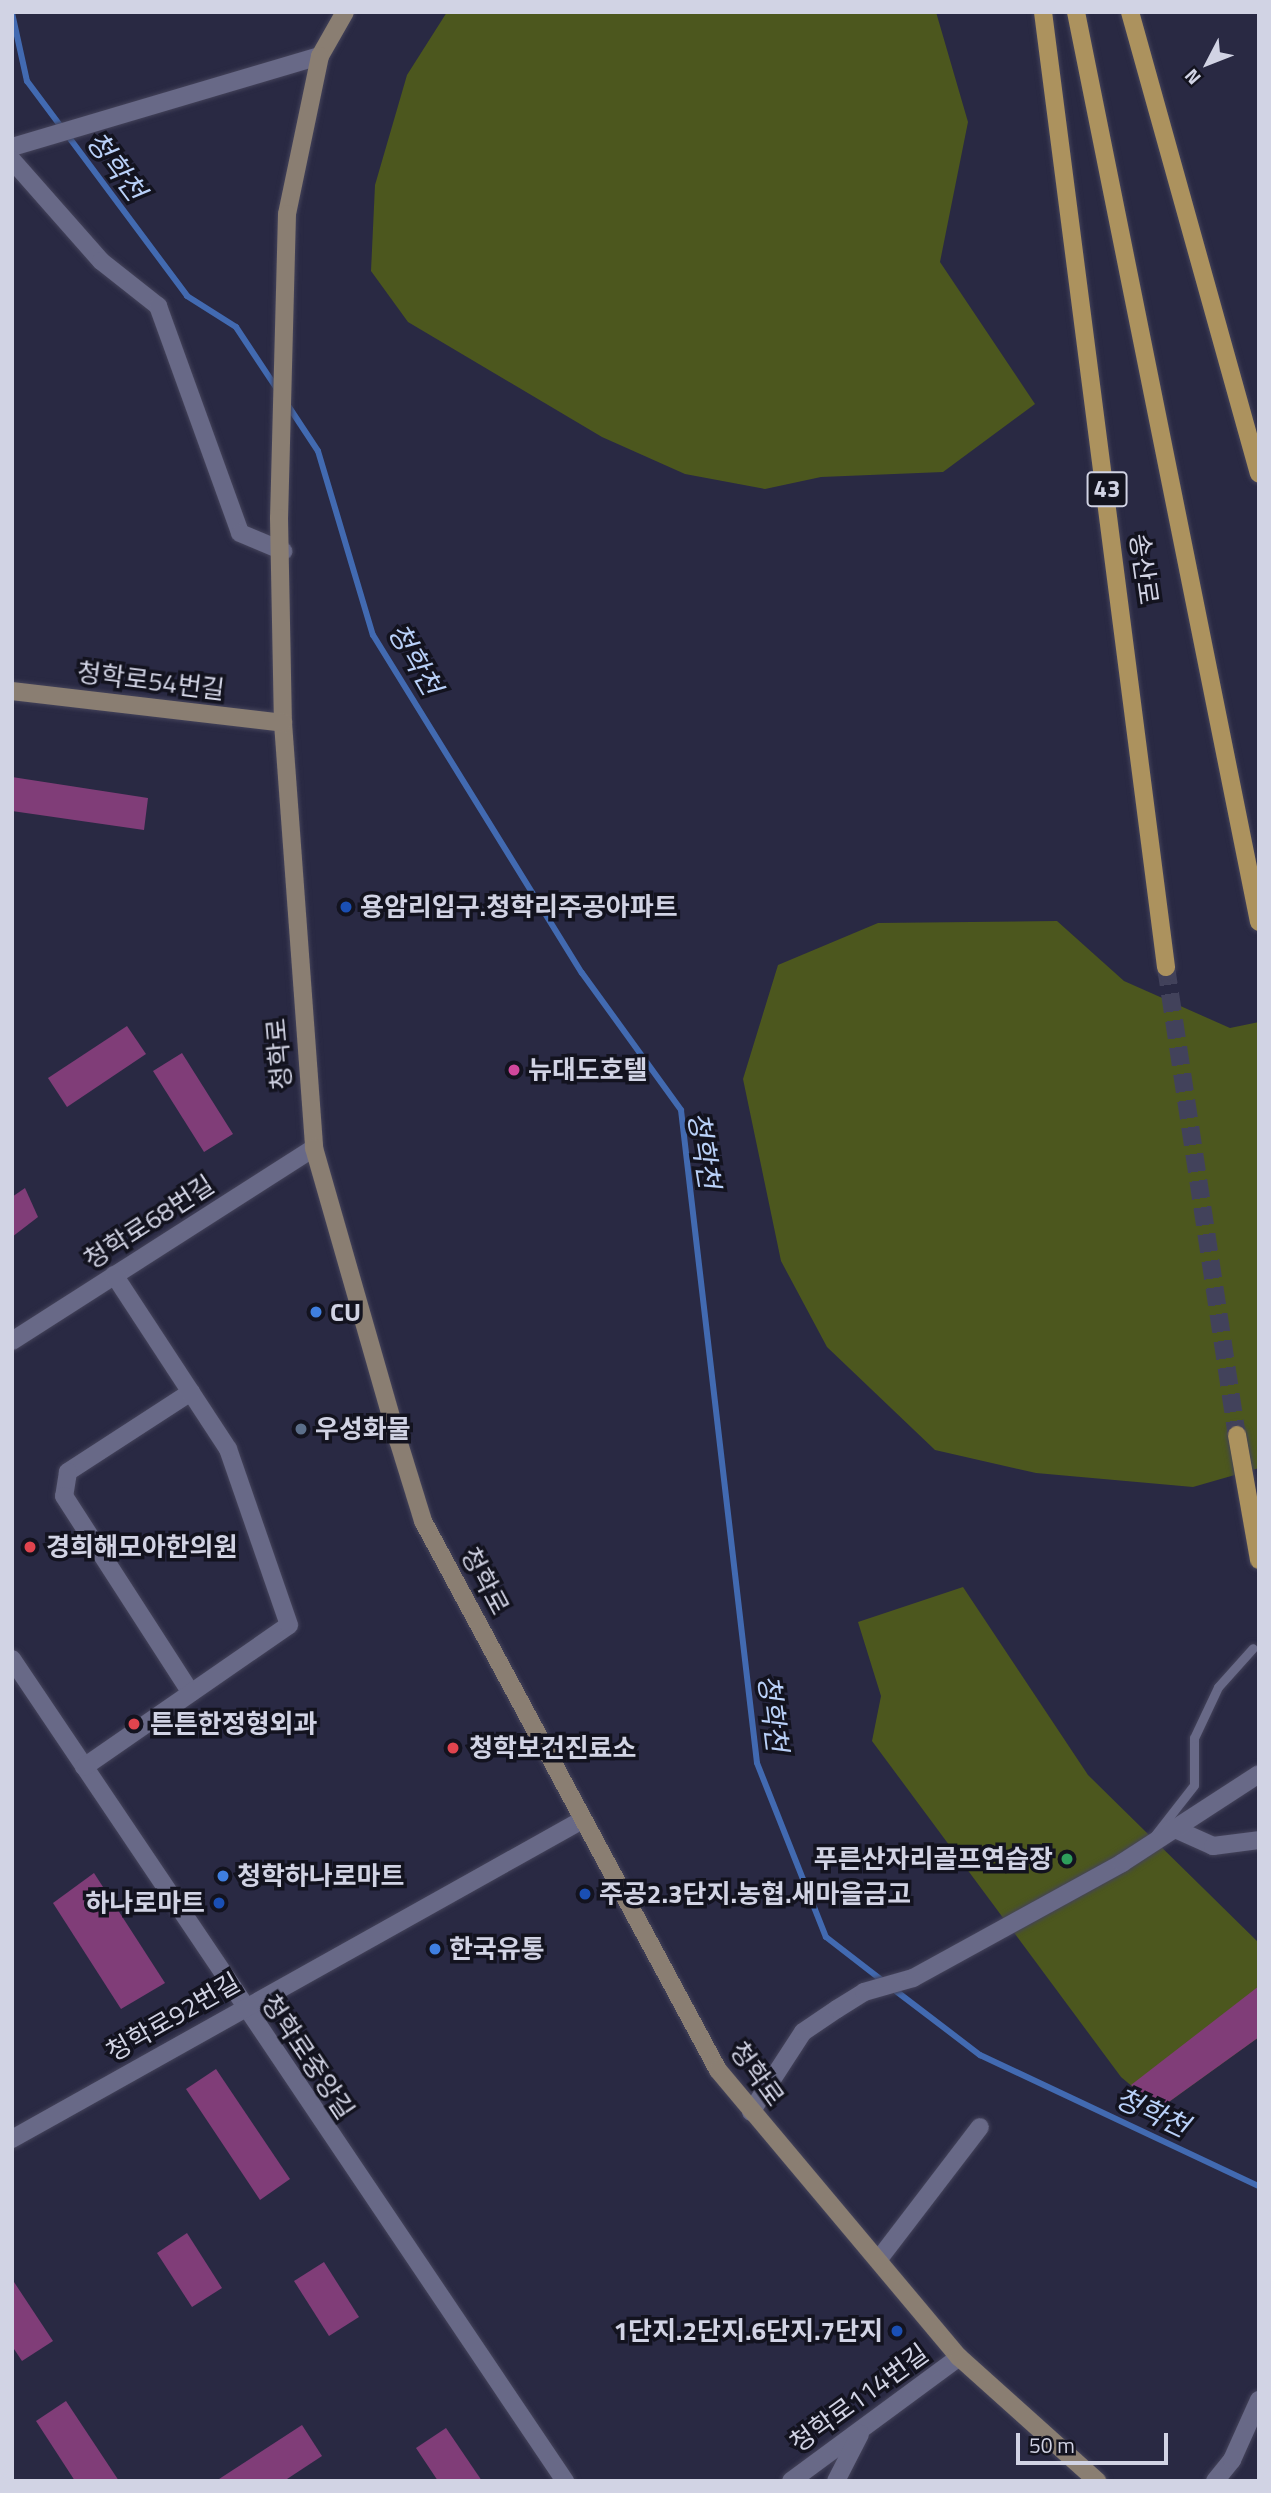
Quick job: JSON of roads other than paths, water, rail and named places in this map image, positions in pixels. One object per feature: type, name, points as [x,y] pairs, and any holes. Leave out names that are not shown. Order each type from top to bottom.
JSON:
[{"type":"main road","name":"송산로","points":[[1043,12],[1166,967]]},
{"type":"main road","name":"송산로","points":[[1076,12],[1259,922]]},
{"type":"main road","points":[[1130,12],[1259,473]]},
{"type":"main road","points":[[1237,1435],[1259,1560]]},
{"type":"street","name":"청학로","points":[[344,14],[320,56],[287,214],[279,518],[283,551],[284,723],[314,1147],[423,1521],[718,2070],[959,2357],[1097,2481]]},
{"type":"street","points":[[12,147],[320,56]]},
{"type":"street","points":[[12,160],[101,261],[158,306],[240,533],[283,551]]},
{"type":"street","name":"청학로54번길","points":[[12,691],[284,723]]},
{"type":"street","name":"청학로68번길","points":[[12,1341],[314,1147]]},
{"type":"street","points":[[84,1767],[289,1625],[228,1449],[114,1275]]},
{"type":"street","points":[[191,1392],[68,1472],[64,1496],[191,1693]]},
{"type":"street","name":"청학로중앙길","points":[[12,1658],[243,2007],[565,2481]]},
{"type":"street","points":[[751,2112],[803,2032],[864,1992],[913,1979],[1143,1849],[1259,1774]]},
{"type":"street","name":"청학로92번길","points":[[12,2139],[243,2007],[582,1820]]},
{"type":"street","points":[[1173,1828],[1213,1846],[1259,1840]]},
{"type":"street","points":[[879,2259],[980,2127]]},
{"type":"street","name":"청학로114번길","points":[[791,2481],[959,2357]]},
{"type":"street","points":[[1215,2481],[1232,2460],[1259,2400]]},
{"type":"street","points":[[836,2481],[862,2431]]},
{"type":"lane","points":[[1143,1849],[1194,1785],[1194,1738],[1218,1687],[1253,1648]]},
{"type":"waterway","name":"청학천","points":[[12,13],[27,81],[187,296],[236,327],[277,389]]},
{"type":"waterway","name":"청학천","points":[[287,404],[318,451],[373,635],[582,973],[681,1110],[757,1763],[826,1937],[884,1982]]},
{"type":"waterway","name":"청학천","points":[[892,1988],[980,2055],[1259,2186]]},
{"type":"tunnel","points":[[1166,967],[1237,1435]]},
{"type":"place","name":"용암리입구.청학리주공아파트","points":[[346,907]]},
{"type":"place","name":"뉴대도호텔","points":[[514,1070]]},
{"type":"place","name":"CU","points":[[316,1312]]},
{"type":"place","name":"우성화물","points":[[301,1429]]},
{"type":"place","name":"경희해모아한의원","points":[[30,1547]]},
{"type":"place","name":"튼튼한정형외과","points":[[134,1724]]},
{"type":"place","name":"청학보건진료소","points":[[453,1748]]},
{"type":"place","name":"푸른산자리골프연습장","points":[[1067,1859]]},
{"type":"place","name":"청학하나로마트","points":[[223,1876]]},
{"type":"place","name":"주공2.3단지.농협.새마을금고","points":[[585,1894]]},
{"type":"place","name":"하나로마트","points":[[219,1903]]},
{"type":"place","name":"한국유통","points":[[435,1949]]},
{"type":"place","name":"1단지.2단지.6단지.7단지","points":[[897,2331]]}]
